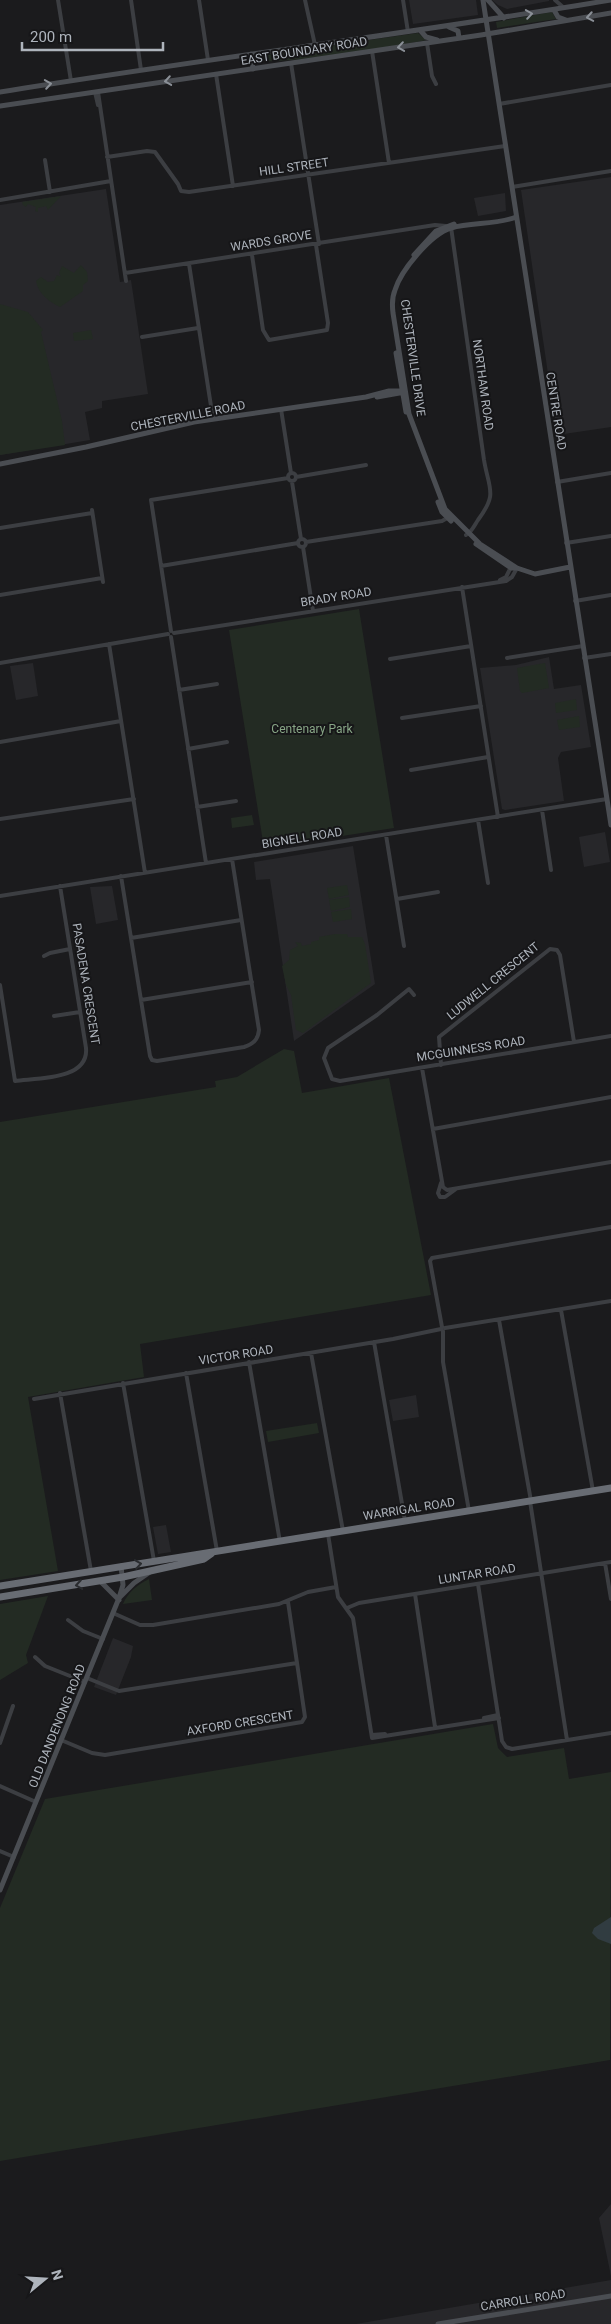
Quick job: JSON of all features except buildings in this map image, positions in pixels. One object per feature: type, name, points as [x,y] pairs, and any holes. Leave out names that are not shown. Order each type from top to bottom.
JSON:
[{"type":"highway","name":"WARRIGAL ROAD","points":[[0,1586],[611,1488]]},
{"type":"highway","name":"WARRIGAL ROAD","points":[[0,1598],[123,1577],[204,1559],[215,1553]]},
{"type":"main road","name":"CENTRE ROAD","points":[[483,0],[611,825]]},
{"type":"main road","points":[[488,0],[504,18]]},
{"type":"main road","name":"EAST BOUNDARY ROAD","points":[[0,92],[208,60],[486,21],[611,0]]},
{"type":"main road","points":[[554,10],[559,18],[569,20]]},
{"type":"main road","name":"EAST BOUNDARY ROAD","points":[[0,106],[488,34],[611,13]]},
{"type":"main road","points":[[448,26],[458,31],[459,38]]},
{"type":"main road","points":[[420,30],[429,38],[445,40]]},
{"type":"main road","points":[[250,54],[252,69]]},
{"type":"main road","points":[[449,227],[516,217]]},
{"type":"main road","name":"CHESTERVILLE DRIVE","points":[[449,227],[433,235],[405,272],[393,297],[393,313],[410,427],[440,509],[468,534],[513,567]]},
{"type":"main road","name":"CHESTERVILLE ROAD","points":[[0,462],[86,448],[212,419],[404,392]]},
{"type":"main road","points":[[513,567],[535,574],[570,567]]},
{"type":"main road","name":"OLD DANDENONG ROAD","points":[[0,1890],[114,1613],[123,1577],[121,1566]]},
{"type":"main road","points":[[100,1581],[119,1599],[134,1583],[153,1570]]},
{"type":"main road","name":"CARROLL ROAD","points":[[438,2324],[611,2296]]},
{"type":"street","points":[[58,0],[71,81]]},
{"type":"street","points":[[131,0],[141,70]]},
{"type":"street","points":[[199,0],[208,60]]},
{"type":"street","points":[[305,0],[313,46]]},
{"type":"street","points":[[403,0],[408,32]]},
{"type":"street","points":[[555,0],[564,8]]},
{"type":"street","points":[[554,10],[555,0]]},
{"type":"street","points":[[427,43],[432,76],[436,84]]},
{"type":"street","points":[[372,51],[389,163]]},
{"type":"street","points":[[252,254],[263,330],[267,339],[327,330],[328,323],[291,63]]},
{"type":"street","points":[[216,74],[233,186]]},
{"type":"street","points":[[499,104],[611,85]]},
{"type":"street","points":[[97,92],[126,281]]},
{"type":"street","name":"HILL STREET","points":[[107,157],[156,152],[178,184],[180,191],[189,192],[505,146]]},
{"type":"street","points":[[45,160],[50,192]]},
{"type":"street","points":[[512,187],[611,171]]},
{"type":"street","points":[[0,200],[111,183]]},
{"type":"street","name":"WARDS GROVE","points":[[125,273],[435,226],[449,227]]},
{"type":"street","name":"NORTHAM ROAD","points":[[449,227],[483,456],[491,494],[490,502],[468,534]]},
{"type":"street","points":[[428,228],[433,235]]},
{"type":"street","points":[[420,229],[433,235]]},
{"type":"street","points":[[188,264],[212,419]]},
{"type":"street","points":[[142,337],[198,328]]},
{"type":"street","points":[[206,863],[150,500],[288,478],[291,473],[281,410]]},
{"type":"street","points":[[292,482],[296,477],[366,465]]},
{"type":"street","points":[[291,473],[296,477]]},
{"type":"street","points":[[557,482],[611,473]]},
{"type":"street","points":[[288,478],[292,482],[302,539],[306,542],[434,522],[448,517]]},
{"type":"street","points":[[0,528],[92,511],[103,580],[0,596]]},
{"type":"street","points":[[566,543],[611,536]]},
{"type":"street","points":[[298,544],[302,539]]},
{"type":"street","points":[[306,542],[303,547],[314,611]]},
{"type":"street","points":[[161,566],[298,544],[303,547]]},
{"type":"street","name":"BRADY ROAD","points":[[0,663],[510,579],[513,567]]},
{"type":"street","points":[[462,587],[498,817]]},
{"type":"street","points":[[576,601],[611,595]]},
{"type":"street","points":[[109,644],[145,873]]},
{"type":"street","points":[[390,659],[471,646]]},
{"type":"street","points":[[507,658],[582,646]]},
{"type":"street","points":[[584,658],[611,654]]},
{"type":"street","points":[[179,690],[217,684]]},
{"type":"street","points":[[402,718],[480,706]]},
{"type":"street","points":[[0,742],[121,722]]},
{"type":"street","points":[[188,749],[227,742]]},
{"type":"street","points":[[410,770],[488,757]]},
{"type":"street","points":[[0,819],[134,799]]},
{"type":"street","name":"BIGNELL ROAD","points":[[0,896],[607,799]]},
{"type":"street","points":[[197,807],[236,801]]},
{"type":"street","points":[[542,810],[551,870]]},
{"type":"street","points":[[478,820],[488,883]]},
{"type":"street","points":[[386,834],[404,946]]},
{"type":"street","points":[[121,876],[152,1060],[244,1047],[255,1041],[259,1030],[232,859]]},
{"type":"street","name":"PASADENA CRESCENT","points":[[0,985],[15,1081],[71,1073],[81,1067],[87,1052],[60,886]]},
{"type":"street","points":[[397,899],[438,892]]},
{"type":"street","points":[[131,938],[241,920]]},
{"type":"street","points":[[44,956],[50,952],[70,949]]},
{"type":"street","name":"LUDWELL CRESCENT","points":[[441,1065],[439,1037],[550,949],[557,950],[561,957],[574,1042]]},
{"type":"street","points":[[141,1000],[252,982]]},
{"type":"street","points":[[405,984],[414,995]]},
{"type":"street","name":"MCGUINNESS ROAD","points":[[409,989],[377,1015],[328,1048],[324,1058],[334,1080],[340,1081],[441,1065],[611,1036]]},
{"type":"street","points":[[54,1016],[80,1012]]},
{"type":"street","points":[[422,1068],[443,1187],[447,1190],[611,1162]]},
{"type":"street","points":[[433,1129],[611,1097]]},
{"type":"street","points":[[442,1181],[438,1193],[440,1197],[445,1197],[456,1189]]},
{"type":"street","points":[[469,1511],[443,1362],[443,1329],[430,1261],[436,1256],[611,1227]]},
{"type":"street","name":"VICTOR ROAD","points":[[34,1399],[611,1302]]},
{"type":"street","points":[[561,1310],[593,1491]]},
{"type":"street","points":[[499,1320],[531,1501],[567,1740]]},
{"type":"street","points":[[374,1342],[405,1521]]},
{"type":"street","points":[[311,1353],[343,1531]]},
{"type":"street","points":[[248,1362],[280,1542]]},
{"type":"street","points":[[186,1373],[215,1553]]},
{"type":"street","points":[[123,1383],[154,1561]]},
{"type":"street","points":[[60,1394],[92,1571]]},
{"type":"street","points":[[328,1534],[338,1597],[353,1618],[372,1737],[499,1716]]},
{"type":"street","name":"LUNTAR ROAD","points":[[347,1608],[352,1604],[611,1562]]},
{"type":"street","points":[[606,1563],[611,1599]]},
{"type":"street","points":[[478,1584],[502,1741],[506,1747],[512,1749],[611,1733]]},
{"type":"street","points":[[114,1613],[140,1625],[148,1626],[288,1602],[308,1592],[336,1587]]},
{"type":"street","points":[[415,1594],[435,1727]]},
{"type":"street","name":"AXFORD CRESCENT","points":[[62,1740],[96,1754],[104,1755],[300,1723],[305,1717],[288,1602]]},
{"type":"street","points":[[68,1620],[80,1630],[103,1639]]},
{"type":"street","points":[[35,1657],[45,1666],[119,1691],[297,1662]]},
{"type":"street","points":[[0,1743],[13,1706]]},
{"type":"street","points":[[0,1786],[36,1802]]},
{"type":"street","points":[[0,1851],[14,1857]]},
{"type":"shaded area","points":[[409,0],[476,0],[478,15],[413,24]]},
{"type":"shaded area","points":[[492,0],[549,0],[549,1],[507,9]]},
{"type":"shaded area","points":[[611,177],[611,427],[557,435],[521,190]]},
{"type":"shaded area","points":[[106,189],[120,282],[131,280],[148,394],[102,401],[102,408],[85,412],[90,440],[0,455],[0,205]]},
{"type":"shaded area","points":[[505,193],[506,211],[478,216],[474,198]]},
{"type":"shaded area","points":[[549,657],[554,689],[581,685],[591,747],[561,752],[558,758],[564,801],[505,810],[502,809],[480,668],[516,665]]},
{"type":"shaded area","points":[[33,663],[38,696],[16,700],[10,666]]},
{"type":"shaded area","points":[[605,832],[610,862],[584,867],[579,837]]},
{"type":"shaded area","points":[[353,846],[375,984],[294,1041],[270,879],[256,880],[254,862]]},
{"type":"shaded area","points":[[112,886],[118,920],[96,924],[90,887]]},
{"type":"shaded area","points":[[416,1395],[419,1417],[393,1421],[389,1400]]},
{"type":"shaded area","points":[[166,1525],[171,1552],[158,1554],[153,1527]]},
{"type":"shaded area","points":[[113,1638],[133,1646],[131,1657],[116,1695],[94,1687]]},
{"type":"shaded area","points":[[611,1917],[611,1944],[598,1939],[592,1933],[594,1928]]},
{"type":"shaded area","points":[[611,2204],[611,2276],[599,2218]]},
{"type":"shaded area","points":[[611,2280],[611,2324],[356,2324]]},
{"type":"green space","points":[[552,12],[556,19],[497,28],[496,22]]},
{"type":"green space","points":[[418,33],[426,40],[284,61],[256,60],[265,55]]},
{"type":"green space","points":[[61,196],[48,210],[46,206],[38,208],[38,212],[35,211],[36,207],[28,204],[26,207],[22,202]]},
{"type":"green space","points":[[81,265],[87,272],[88,281],[83,285],[83,291],[60,307],[39,290],[36,281],[41,277],[48,282],[54,281],[57,275],[61,277],[59,273],[62,266],[74,273]]},
{"type":"green space","points":[[0,304],[28,312],[43,330],[41,332],[62,421],[65,445],[0,455]]},
{"type":"green space","points":[[91,330],[93,339],[74,341],[73,333]]},
{"type":"green space","name":"Centenary Park","points":[[359,609],[394,828],[264,848],[229,630]]},
{"type":"green space","points":[[545,663],[549,688],[522,693],[520,691],[517,668]]},
{"type":"green space","points":[[576,699],[577,710],[556,713],[555,703]]},
{"type":"green space","points":[[579,716],[580,727],[559,730],[557,720]]},
{"type":"green space","points":[[252,815],[254,825],[232,828],[231,818]]},
{"type":"green space","points":[[347,885],[349,895],[329,899],[327,888]]},
{"type":"green space","points":[[349,897],[350,907],[331,911],[329,900]]},
{"type":"green space","points":[[351,909],[352,919],[333,922],[331,912]]},
{"type":"green space","points":[[347,934],[348,937],[362,937],[365,944],[371,983],[303,1033],[296,1030],[291,995],[286,985],[282,966],[289,960],[290,950],[298,946],[295,942],[301,943],[302,946],[319,940],[319,937]]},
{"type":"green space","points":[[284,1049],[294,1051],[302,1093],[389,1078],[431,1295],[140,1344],[144,1377],[28,1397],[58,1571],[0,1580],[0,1122],[216,1087],[215,1081],[237,1077]]},
{"type":"green space","points":[[317,1423],[319,1433],[268,1442],[266,1431]]},
{"type":"green space","points":[[149,1579],[152,1600],[123,1604],[133,1589]]},
{"type":"green space","points":[[48,1596],[26,1655],[28,1663],[0,1680],[0,1604]]},
{"type":"green space","points":[[493,1724],[498,1748],[507,1757],[564,1748],[569,1779],[611,1772],[610,2060],[0,2161],[0,1908],[45,1799]]}]
